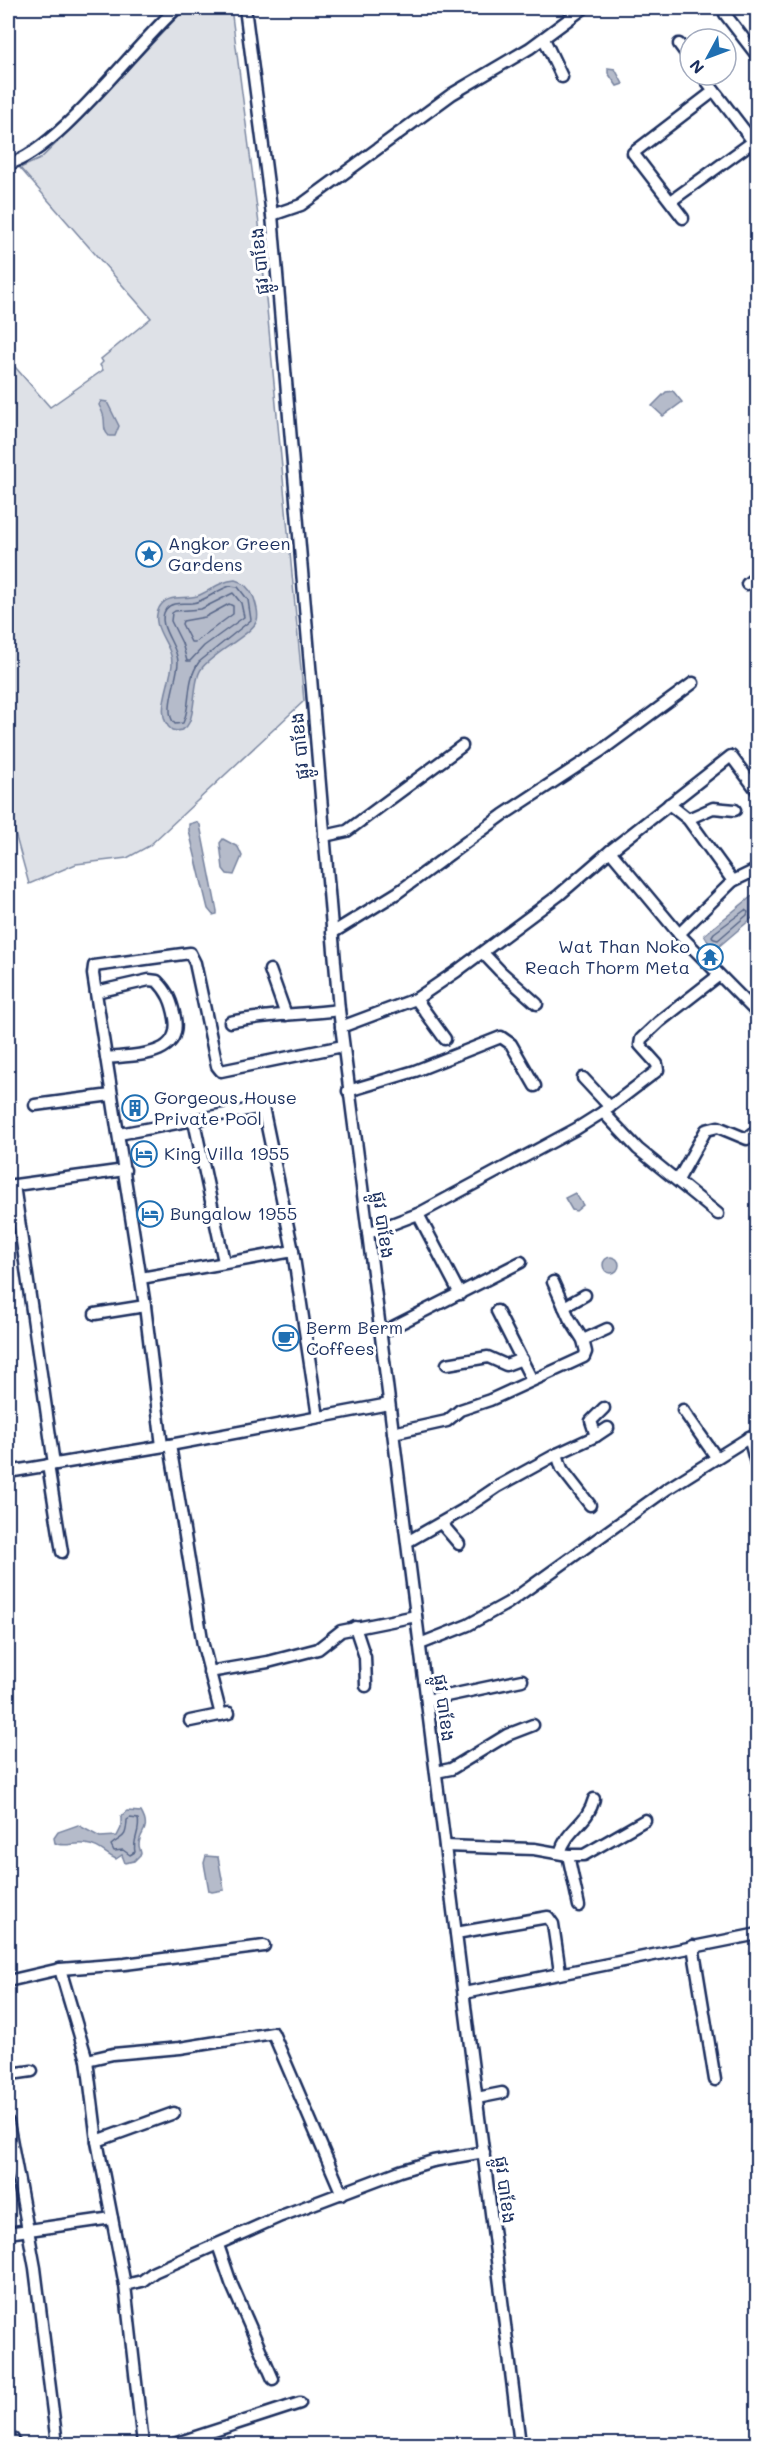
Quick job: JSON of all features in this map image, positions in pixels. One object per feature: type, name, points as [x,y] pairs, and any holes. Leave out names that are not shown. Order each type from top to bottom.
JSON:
[{"type":"street","points":[[8,164],[32,153],[58,133],[177,8]]},
{"type":"street","name":"ផ្លូវ បាខែង","points":[[245,8],[272,215],[332,933],[348,1091],[381,1333],[520,2445]]},
{"type":"street","points":[[272,215],[301,205],[452,94],[544,39],[584,8]]},
{"type":"street","points":[[725,14],[758,57]]},
{"type":"street","points":[[544,39],[562,77]]},
{"type":"street","points":[[671,201],[756,142],[711,87]]},
{"type":"street","points":[[683,218],[633,153],[714,91]]},
{"type":"street","points":[[747,584],[758,575]]},
{"type":"street","points":[[332,933],[397,893],[503,815],[602,750],[693,683]]},
{"type":"street","points":[[324,836],[347,831],[462,746]]},
{"type":"street","points":[[341,1027],[416,999],[483,953],[559,895],[610,851],[731,756],[758,792]]},
{"type":"street","points":[[669,804],[688,819],[734,881]]},
{"type":"street","points":[[688,819],[713,808],[735,810]]},
{"type":"street","points":[[610,851],[679,934],[758,1014]]},
{"type":"street","points":[[679,934],[734,881],[758,869]]},
{"type":"street","points":[[190,1721],[225,1714],[209,1672],[166,1445],[125,1170],[111,1095],[93,974],[94,966],[190,953],[195,963],[220,1070],[343,1046]]},
{"type":"street","points":[[483,953],[537,1004]]},
{"type":"street","points":[[270,970],[286,1014]]},
{"type":"street","points":[[368,1233],[418,1214],[606,1110],[658,1070],[657,1064],[640,1045],[640,1039],[718,976]]},
{"type":"street","points":[[96,992],[149,980],[157,981],[169,994],[175,1022],[172,1040],[163,1049],[106,1058]]},
{"type":"street","points":[[416,999],[445,1038]]},
{"type":"street","points":[[230,1022],[286,1014],[339,1010]]},
{"type":"street","points":[[348,1091],[415,1071],[501,1037],[511,1044],[535,1086]]},
{"type":"street","points":[[583,1078],[638,1149],[718,1214]]},
{"type":"street","points":[[35,1105],[111,1095]]},
{"type":"street","points":[[119,1134],[263,1107],[293,1251],[318,1417]]},
{"type":"street","points":[[195,1121],[224,1262]]},
{"type":"street","points":[[678,1180],[706,1130],[718,1127],[747,1139],[758,1129]]},
{"type":"street","points":[[62,1552],[11,1186],[125,1170]]},
{"type":"street","points":[[418,1214],[460,1294]]},
{"type":"street","points":[[141,1278],[293,1251]]},
{"type":"street","points":[[381,1333],[521,1262]]},
{"type":"street","points":[[393,1433],[437,1425],[447,1421],[460,1410],[490,1400],[584,1357],[586,1352],[584,1340],[553,1282]]},
{"type":"street","points":[[564,1306],[585,1295]]},
{"type":"street","points":[[95,1314],[146,1306]]},
{"type":"street","points":[[497,1311],[531,1380]]},
{"type":"street","points":[[584,1340],[607,1329]]},
{"type":"street","points":[[447,1364],[488,1357],[506,1365],[522,1359]]},
{"type":"street","points":[[8,1472],[389,1404]]},
{"type":"street","points":[[596,1436],[592,1419],[604,1408]]},
{"type":"street","points":[[683,1410],[716,1457]]},
{"type":"street","points":[[407,1542],[497,1487],[608,1428]]},
{"type":"street","points":[[420,1644],[468,1625],[508,1603],[716,1457],[753,1434],[758,1471]]},
{"type":"street","points":[[557,1454],[562,1469],[590,1505]]},
{"type":"street","points":[[441,1523],[459,1544]]},
{"type":"street","points":[[209,1672],[268,1662],[318,1649],[341,1631],[416,1616]]},
{"type":"street","points":[[355,1627],[365,1657],[366,1686]]},
{"type":"street","points":[[427,1700],[522,1680]]},
{"type":"street","points":[[436,1772],[451,1769],[499,1739],[533,1725]]},
{"type":"street","points":[[579,1906],[564,1854],[567,1836],[589,1816],[594,1799]]},
{"type":"street","points":[[445,1846],[534,1849],[564,1854],[590,1853],[645,1820]]},
{"type":"street","points":[[456,1934],[548,1917],[552,1921],[560,1972]]},
{"type":"street","points":[[464,1993],[758,1934]]},
{"type":"street","points":[[8,1981],[60,1969],[125,1964],[264,1946]]},
{"type":"street","points":[[693,1946],[715,2079]]},
{"type":"street","points":[[60,1969],[87,2060],[97,2141],[126,2285],[143,2445]]},
{"type":"street","points":[[87,2060],[104,2055],[158,2051],[273,2033],[342,2194]]},
{"type":"street","points":[[8,2070],[18,2073],[32,2071]]},
{"type":"street","points":[[477,2098],[502,2092]]},
{"type":"street","points":[[97,2141],[174,2113]]},
{"type":"street","points":[[8,2122],[35,2268],[57,2445]]},
{"type":"street","points":[[126,2285],[142,2281],[158,2271],[281,2216],[417,2165],[484,2152]]},
{"type":"street","points":[[8,2233],[112,2218]]},
{"type":"street","points":[[218,2245],[231,2283],[273,2379]]},
{"type":"street","points":[[174,2445],[300,2403]]},
{"type":"shaded area","name":"Angkor Green Gardens","points":[[186,8],[231,8],[259,224],[304,701],[149,846],[127,858],[76,864],[29,884],[8,808],[8,359],[50,407],[103,370],[100,365],[103,362],[101,359],[151,318],[20,168],[40,159],[63,137]]},
{"type":"water","points":[[608,68],[615,69],[623,84],[617,86],[608,73]]},
{"type":"water","points":[[673,391],[682,402],[663,416],[652,406],[666,392]]},
{"type":"water","points":[[101,401],[107,402],[119,426],[115,436],[109,436],[106,432],[104,416],[99,405]]},
{"type":"water","points":[[235,580],[249,589],[255,600],[257,620],[249,631],[202,668],[198,676],[191,718],[187,726],[181,730],[172,730],[167,724],[163,708],[172,664],[169,650],[157,622],[159,608],[166,600],[197,596],[220,584]]},
{"type":"water","points":[[196,822],[200,825],[217,911],[217,914],[213,915],[208,909],[189,831],[189,824]]},
{"type":"water","points":[[223,839],[238,847],[242,856],[234,875],[227,874],[223,869],[220,843]]},
{"type":"water","points":[[757,892],[757,914],[717,948],[710,945],[704,935]]},
{"type":"water","points":[[575,1193],[583,1205],[576,1211],[572,1210],[565,1198]]},
{"type":"water","points":[[608,1257],[614,1257],[619,1265],[617,1271],[608,1273],[603,1268],[603,1262]]},
{"type":"water","points":[[127,1811],[141,1812],[145,1823],[139,1846],[141,1854],[134,1861],[125,1863],[122,1855],[116,1859],[90,1845],[55,1843],[54,1838],[58,1832],[78,1825],[100,1837],[117,1836],[121,1828],[121,1816]]},
{"type":"water","points":[[206,1856],[218,1857],[224,1890],[209,1891],[204,1863]]},
{"type":"place","name":"Angkor Green Gardens","points":[[149,554]]},
{"type":"place","name":"Wat Than Noko Reach Thorm Meta","points":[[710,957]]},
{"type":"place","name":"Gorgeous House Private Pool","points":[[135,1108]]},
{"type":"place","name":"King Villa 1955","points":[[144,1154]]},
{"type":"place","name":"Bungalow 1955","points":[[150,1214]]},
{"type":"place","name":"Berm Berm Coffees","points":[[286,1338]]}]
